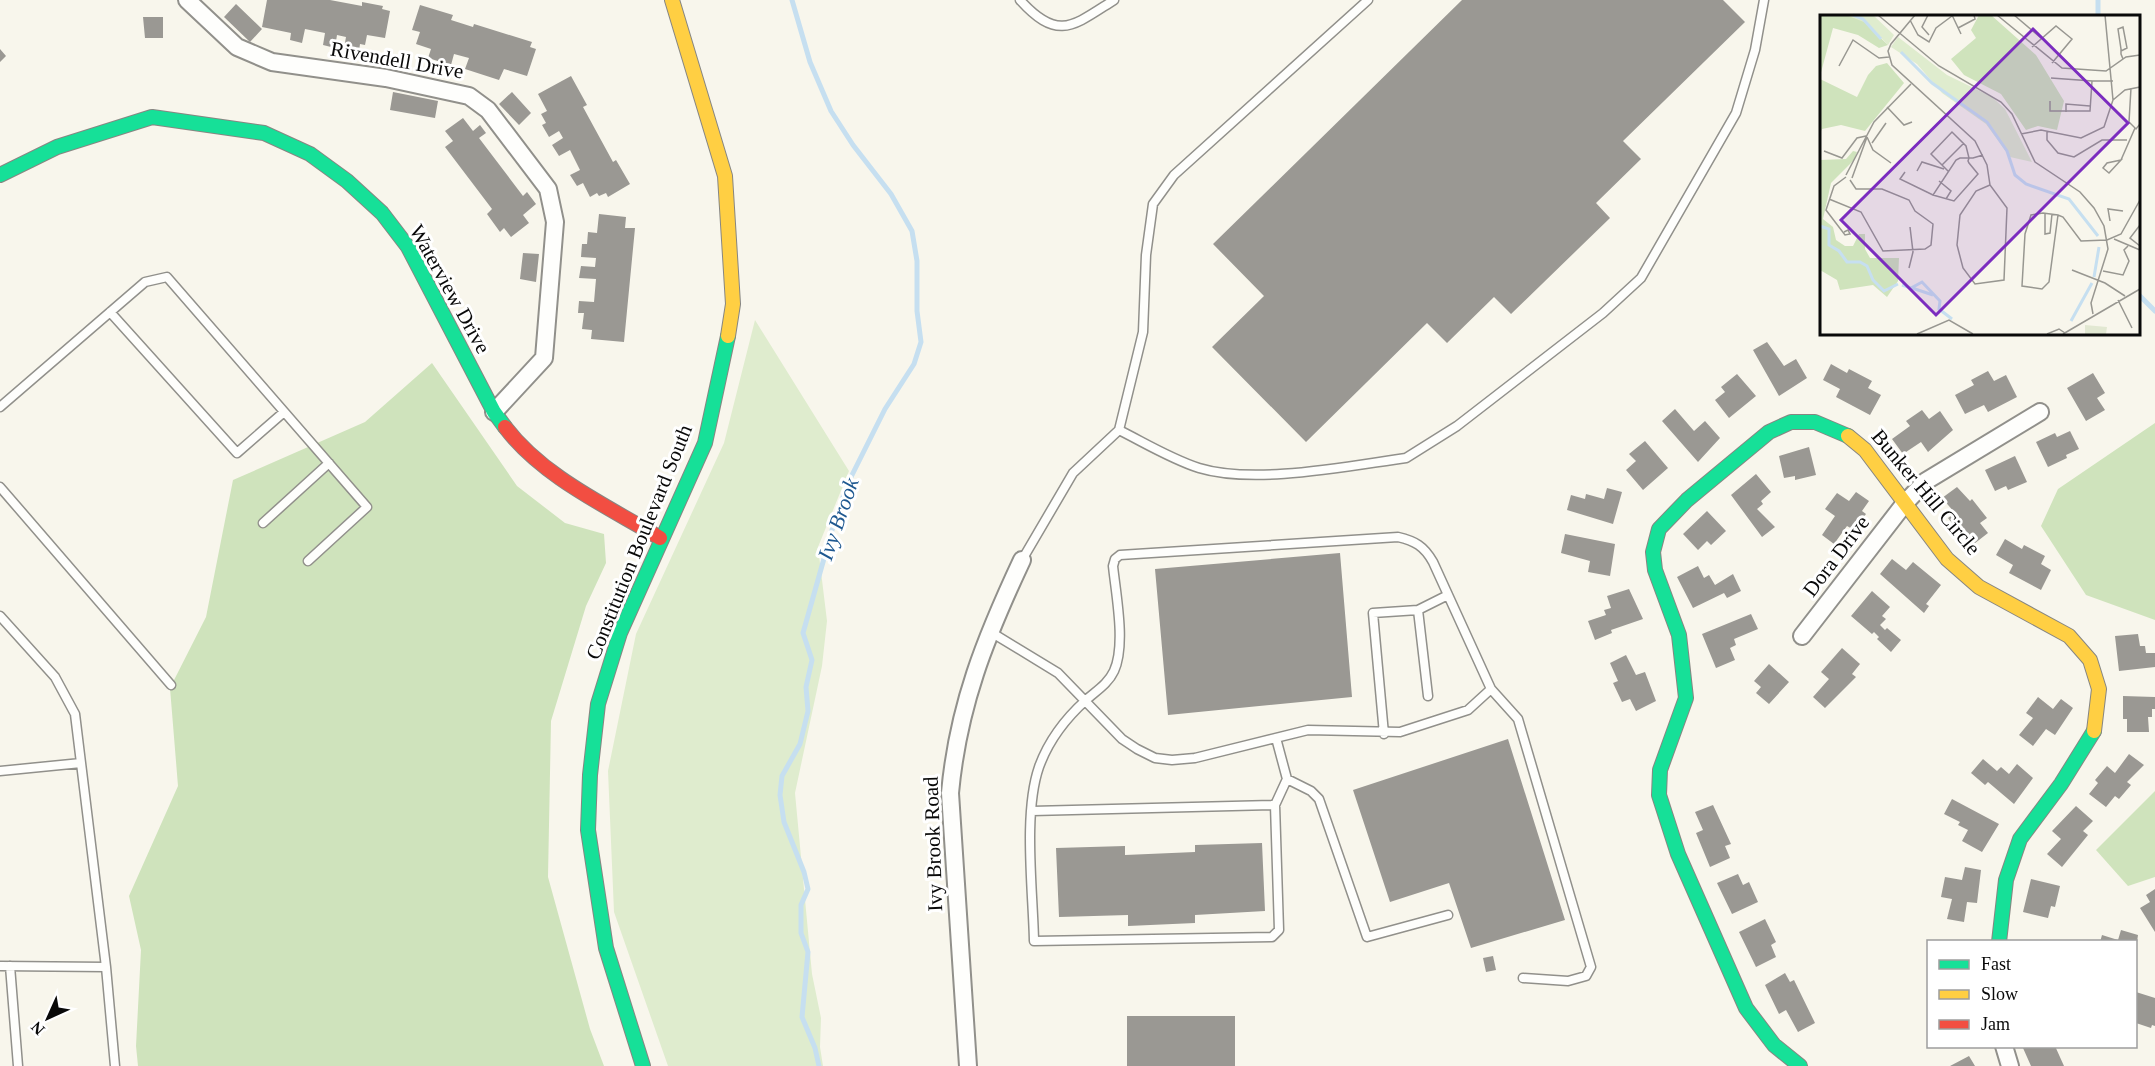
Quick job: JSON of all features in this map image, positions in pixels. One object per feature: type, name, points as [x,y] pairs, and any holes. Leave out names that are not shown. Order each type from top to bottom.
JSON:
[{"type":"street","name":"Rivendell Drive","points":[[187,0],[237,47],[272,62],[386,78],[469,96],[488,110],[548,189],[555,222],[544,358],[494,412]]},
{"type":"street","name":"Constitution Boulevard South","points":[[643,1066],[606,948],[588,830],[598,704],[620,633],[660,538],[705,443],[721,378],[733,304],[725,176],[672,0]]},
{"type":"street","name":"Waterview Drive","points":[[0,175],[57,147],[152,117],[264,133],[310,154],[347,181],[382,213],[408,248],[494,412],[521,448],[553,472],[660,538]]},
{"type":"street","name":"Dora Drive","points":[[1802,636],[1905,503],[1926,481],[2040,412]]},
{"type":"street","name":"Bunker Hill Circle","points":[[1800,1066],[1774,1045],[1746,1008],[1678,854],[1659,795],[1660,770],[1686,698],[1679,635],[1655,570],[1653,552],[1659,529],[1687,500],[1769,432],[1791,422],[1815,422],[1844,432],[1865,450],[1947,560],[1979,587],[2069,636],[2090,660],[2098,689],[2098,713],[2093,736],[2020,839],[2006,880],[1999,940]]},
{"type":"street","name":"Ivy Brook Road","points":[[968,1066],[951,793],[961,715],[989,631],[1022,560]]},
{"type":"street","points":[[2004,1048],[2010,1066]]},
{"type":"lane","points":[[1020,0],[1038,20],[1054,26],[1076,24],[1114,0]]},
{"type":"lane","points":[[1022,560],[1073,473],[1119,430],[1143,332],[1146,255],[1153,204],[1174,175],[1368,0]]},
{"type":"lane","points":[[1119,430],[1199,468],[1230,474],[1312,472],[1406,458],[1457,426],[1603,313],[1641,278],[1736,113],[1755,50],[1764,0]]},
{"type":"lane","points":[[0,407],[145,282],[167,277],[367,507],[308,561]]},
{"type":"lane","points":[[110,312],[237,453],[284,412]]},
{"type":"lane","points":[[263,523],[329,464]]},
{"type":"lane","points":[[0,487],[171,685]]},
{"type":"lane","points":[[1276,738],[1287,779],[1275,805],[1279,930],[1272,937],[1034,941],[1033,785],[1040,765],[1066,721],[1108,682],[1115,670],[1119,640],[1113,566],[1115,559],[1120,555],[1398,537],[1422,546],[1433,561],[1491,689],[1518,719],[1591,967],[1586,976],[1568,981],[1523,978]]},
{"type":"lane","points":[[1384,734],[1373,613],[1418,610],[1448,595]]},
{"type":"lane","points":[[1418,610],[1428,696]]},
{"type":"lane","points":[[0,616],[55,677],[75,714],[106,967],[115,1066]]},
{"type":"lane","points":[[989,631],[1058,674],[1122,739],[1155,758],[1172,760],[1195,758],[1308,730],[1384,734],[1421,727],[1468,711],[1491,689]]},
{"type":"lane","points":[[0,771],[81,763]]},
{"type":"lane","points":[[1287,779],[1311,791],[1319,799],[1367,937],[1448,915]]},
{"type":"lane","points":[[1032,811],[1275,805]]},
{"type":"lane","points":[[0,966],[106,967]]},
{"type":"lane","points":[[10,966],[18,1066]]},
{"type":"green space","points":[[755,320],[849,471],[818,547],[827,621],[822,666],[795,793],[812,974],[821,1018],[820,1047],[823,1066],[668,1066],[614,912],[608,771],[636,634],[724,443]]},
{"type":"green space","points":[[432,363],[517,486],[565,523],[604,534],[606,563],[586,606],[551,721],[548,877],[590,1029],[604,1066],[138,1066],[136,1046],[141,950],[129,896],[178,786],[170,688],[206,617],[233,480],[365,422]]},
{"type":"green space","points":[[2155,423],[2155,620],[2086,595],[2041,526],[2058,489]]},
{"type":"green space","points":[[2155,791],[2155,877],[2128,886],[2096,850]]},
{"type":"building","points":[[267,0],[330,0],[362,6],[362,2],[383,6],[382,9],[390,11],[385,38],[367,35],[365,45],[360,44],[359,51],[344,48],[346,37],[337,35],[335,48],[323,45],[325,33],[305,29],[302,43],[290,40],[291,33],[262,27]]},
{"type":"building","points":[[1462,0],[1723,0],[1745,22],[1623,141],[1641,159],[1596,203],[1610,218],[1511,314],[1494,297],[1447,343],[1427,323],[1306,442],[1212,347],[1264,296],[1213,244]]},
{"type":"building","points":[[236,4],[262,29],[250,42],[224,17]]},
{"type":"building","points":[[420,5],[453,15],[451,20],[473,27],[474,24],[532,42],[530,47],[536,49],[527,76],[504,69],[499,80],[465,69],[469,58],[454,54],[451,65],[428,58],[431,49],[416,44],[420,32],[412,30]]},
{"type":"building","points":[[143,17],[163,17],[163,38],[145,38]]},
{"type":"building","points":[[0,49],[6,56],[0,62]]},
{"type":"building","points":[[571,76],[587,105],[583,107],[613,162],[616,160],[630,184],[608,197],[606,193],[599,196],[597,193],[590,197],[583,183],[577,186],[570,175],[580,170],[570,150],[559,156],[552,145],[563,138],[559,131],[549,137],[542,125],[546,123],[541,114],[547,111],[538,94]]},
{"type":"building","points":[[393,92],[438,101],[435,118],[390,110]]},
{"type":"building","points":[[512,92],[531,113],[519,125],[499,104]]},
{"type":"building","points":[[463,118],[473,131],[480,125],[486,133],[479,138],[523,196],[527,192],[536,204],[523,215],[529,223],[511,237],[504,228],[500,232],[487,214],[492,209],[445,147],[453,141],[445,131]]},
{"type":"building","points":[[599,214],[626,217],[625,228],[635,228],[624,342],[591,339],[592,330],[582,329],[584,313],[578,313],[579,301],[594,302],[596,279],[579,278],[581,266],[595,267],[596,258],[581,257],[582,244],[587,244],[588,232],[597,233]]},
{"type":"building","points":[[523,253],[539,254],[536,282],[520,279]]},
{"type":"building","points":[[1767,342],[1784,366],[1796,359],[1807,378],[1779,396],[1753,350]]},
{"type":"building","points":[[1831,364],[1847,373],[1849,369],[1872,381],[1868,388],[1881,395],[1870,415],[1836,397],[1840,389],[1823,380]]},
{"type":"building","points":[[1988,371],[1994,381],[2006,375],[2017,397],[1988,412],[1984,405],[1965,414],[1955,395],[1974,385],[1971,380]]},
{"type":"building","points":[[2093,373],[2105,393],[2097,398],[2105,410],[2086,421],[2067,388]]},
{"type":"building","points":[[1737,374],[1756,396],[1729,418],[1715,400],[1725,392],[1721,387]]},
{"type":"building","points":[[1675,409],[1694,431],[1705,421],[1720,438],[1698,462],[1662,421]]},
{"type":"building","points":[[1922,410],[1929,419],[1940,411],[1953,430],[1928,452],[1921,442],[1903,454],[1892,439],[1910,426],[1906,421]]},
{"type":"building","points":[[2070,431],[2079,449],[2048,467],[2036,442],[2055,433],[2057,437]]},
{"type":"building","points":[[1645,441],[1668,468],[1643,490],[1626,470],[1636,461],[1629,454]]},
{"type":"building","points":[[1809,447],[1816,475],[1795,480],[1795,476],[1784,478],[1779,456]]},
{"type":"building","points":[[2015,456],[2027,482],[2008,490],[2006,486],[1995,491],[1985,470]]},
{"type":"building","points":[[1756,474],[1771,492],[1761,501],[1763,504],[1757,509],[1775,527],[1762,537],[1731,495]]},
{"type":"building","points":[[1957,487],[1970,501],[1972,499],[1987,518],[1980,523],[1988,533],[1970,547],[1948,518],[1955,513],[1942,498]]},
{"type":"building","points":[[1607,488],[1622,492],[1613,524],[1567,510],[1571,495],[1585,499],[1586,494],[1604,499]]},
{"type":"building","points":[[1856,492],[1869,501],[1862,511],[1866,514],[1854,530],[1847,526],[1834,544],[1822,535],[1835,516],[1825,509],[1837,493],[1849,501]]},
{"type":"building","points":[[1707,511],[1726,531],[1711,545],[1707,541],[1698,550],[1683,534]]},
{"type":"building","points":[[1565,534],[1615,544],[1610,576],[1588,572],[1590,561],[1561,553]]},
{"type":"building","points":[[2005,539],[2022,549],[2024,545],[2045,556],[2041,564],[2051,570],[2041,590],[2009,573],[2013,565],[1996,555]]},
{"type":"building","points":[[1340,553],[1352,697],[1168,715],[1155,569]]},
{"type":"building","points":[[1892,559],[1906,570],[1913,562],[1941,585],[1926,604],[1929,606],[1924,613],[1880,574]]},
{"type":"building","points":[[1698,566],[1704,578],[1709,575],[1715,585],[1733,574],[1741,591],[1727,598],[1724,593],[1693,608],[1677,577]]},
{"type":"building","points":[[1629,589],[1643,619],[1611,630],[1612,633],[1595,640],[1588,621],[1606,615],[1604,610],[1611,608],[1607,596]]},
{"type":"building","points":[[1872,591],[1890,607],[1882,616],[1886,619],[1880,625],[1901,640],[1891,652],[1877,639],[1879,637],[1874,632],[1872,634],[1851,616]]},
{"type":"building","points":[[1751,614],[1758,629],[1734,639],[1736,645],[1730,648],[1735,660],[1716,668],[1702,634]]},
{"type":"building","points":[[2138,634],[2140,646],[2145,646],[2146,653],[2155,653],[2155,667],[2119,671],[2115,636]]},
{"type":"building","points":[[1842,648],[1860,664],[1852,674],[1856,677],[1825,708],[1813,697],[1829,679],[1821,672]]},
{"type":"building","points":[[1626,655],[1636,675],[1645,672],[1656,701],[1636,711],[1630,699],[1622,702],[1613,683],[1618,681],[1610,663]]},
{"type":"building","points":[[1769,664],[1789,682],[1769,704],[1756,693],[1761,687],[1754,681]]},
{"type":"building","points":[[2123,696],[2155,697],[2155,709],[2152,709],[2152,717],[2148,717],[2149,732],[2127,732],[2127,719],[2123,719]]},
{"type":"building","points":[[2038,697],[2053,709],[2061,699],[2073,708],[2055,735],[2046,729],[2033,746],[2019,735],[2033,718],[2026,713]]},
{"type":"building","points":[[1508,739],[1565,920],[1471,948],[1449,883],[1390,902],[1353,790]]},
{"type":"building","points":[[2129,754],[2144,765],[2127,782],[2131,785],[2119,799],[2115,796],[2106,807],[2089,794],[2098,783],[2095,780],[2107,766],[2115,773]]},
{"type":"building","points":[[1983,759],[1997,771],[2001,767],[2009,774],[2017,764],[2033,778],[2014,804],[1988,782],[1985,785],[1971,773]]},
{"type":"building","points":[[1952,799],[1999,824],[1982,852],[1962,841],[1968,830],[1958,825],[1960,822],[1944,814]]},
{"type":"building","points":[[1713,805],[1731,844],[1725,846],[1730,858],[1710,867],[1696,833],[1703,830],[1695,812]]},
{"type":"building","points":[[2076,806],[2093,821],[2083,831],[2088,835],[2062,867],[2047,854],[2061,839],[2052,831]]},
{"type":"building","points":[[1262,843],[1265,911],[1195,915],[1195,923],[1128,926],[1128,915],[1059,917],[1056,848],[1125,846],[1125,855],[1195,852],[1195,845]]},
{"type":"building","points":[[1965,867],[1981,870],[1977,903],[1967,902],[1964,922],[1947,919],[1952,899],[1941,897],[1945,877],[1962,880]]},
{"type":"building","points":[[1738,874],[1743,885],[1749,882],[1758,902],[1732,914],[1717,883]]},
{"type":"building","points":[[2031,879],[2060,886],[2055,907],[2051,906],[2048,918],[2023,912]]},
{"type":"building","points":[[2155,889],[2155,932],[2140,908],[2150,902],[2146,895]]},
{"type":"building","points":[[1765,919],[1776,942],[1771,945],[1776,957],[1756,967],[1739,932]]},
{"type":"building","points":[[2121,930],[2138,935],[2137,942],[2137,940],[2118,940]]},
{"type":"building","points":[[2102,935],[2118,940],[2101,940]]},
{"type":"building","points":[[1493,956],[1496,970],[1486,972],[1483,958]]},
{"type":"building","points":[[1785,973],[1790,982],[1794,980],[1815,1023],[1798,1032],[1786,1010],[1779,1014],[1765,985]]},
{"type":"building","points":[[2137,992],[2155,998],[2155,1026],[2152,1025],[2151,1028],[2137,1023]]},
{"type":"building","points":[[1127,1016],[1235,1016],[1235,1066],[1127,1066]]},
{"type":"building","points":[[2023,1048],[2056,1048],[2064,1066],[2031,1066]]},
{"type":"building","points":[[1969,1056],[1975,1066],[1950,1066]]},
{"type":"waterway","name":"Ivy Brook","points":[[792,0],[810,62],[831,111],[853,145],[891,194],[912,231],[917,261],[917,311],[921,342],[914,364],[885,409],[848,483],[834,523],[803,633],[812,660],[806,687],[808,711],[800,744],[782,776],[780,795],[784,822],[804,872],[808,889],[801,905],[801,933],[808,952],[802,1017],[815,1048],[819,1066]]},
{"type":"waterway","points":[[2098,0],[2098,15]]},
{"type":"waterway","points":[[2140,296],[2155,311]]},
{"type":"traffic: fast","points":[[0,175],[57,147],[152,117],[264,133],[310,154],[347,181],[382,213],[408,247],[494,412],[505,427]]},
{"type":"traffic: fast","points":[[643,1066],[606,948],[588,830],[590,775],[598,704],[620,633],[705,443],[728,336]]},
{"type":"traffic: fast","points":[[1800,1066],[1774,1045],[1746,1008],[1678,854],[1659,795],[1660,770],[1686,698],[1679,635],[1655,570],[1653,552],[1659,529],[1687,500],[1769,432],[1791,422],[1815,422],[1848,436]]},
{"type":"traffic: fast","points":[[1999,940],[2006,880],[2020,839],[2061,784],[2094,731]]},
{"type":"traffic: slow","points":[[672,0],[725,176],[733,304],[728,336]]},
{"type":"traffic: slow","points":[[1848,436],[1865,450],[1947,559],[1979,587],[2069,636],[2090,660],[2099,689],[2094,731]]},
{"type":"traffic: jam","points":[[505,427],[520,445],[557,476],[660,538]]}]
